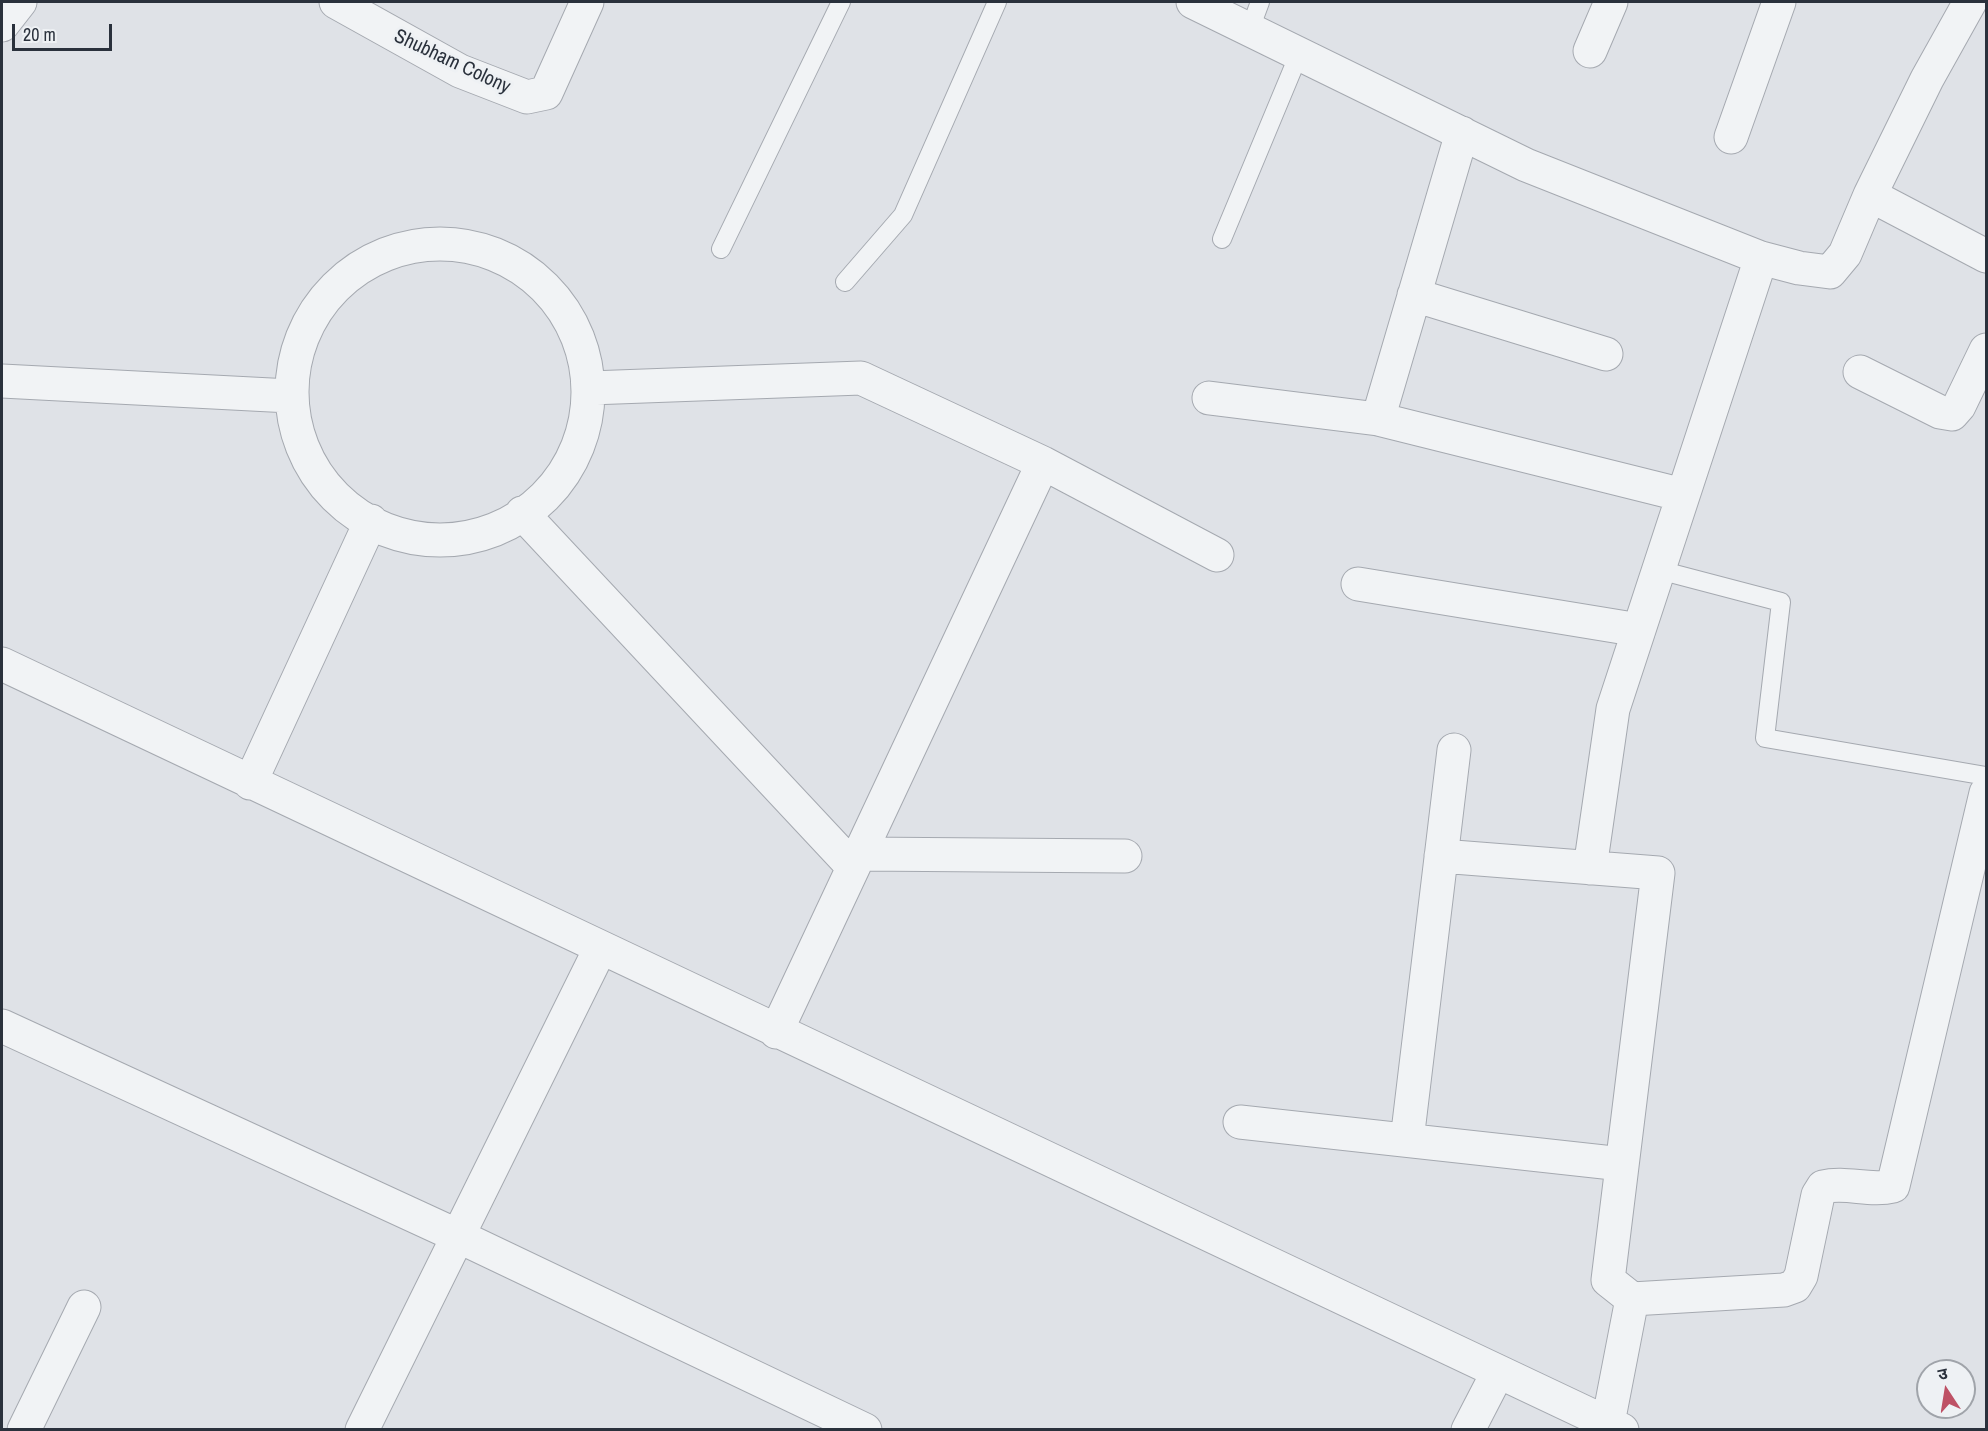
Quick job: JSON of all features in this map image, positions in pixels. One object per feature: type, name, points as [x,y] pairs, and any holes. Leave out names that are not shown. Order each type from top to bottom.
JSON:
[{"type":"street","points":[[2,25],[20,2]]},
{"type":"street","name":"Shubham Colony","points":[[336,2],[460,71],[527,97],[546,93],[587,2]]},
{"type":"street","points":[[1193,2],[1255,15],[1299,54],[1526,165],[1761,258],[1799,268],[1830,272],[1845,254],[1870,195],[1927,79],[1970,2]]},
{"type":"street","points":[[1590,51],[1611,2]]},
{"type":"street","points":[[1731,137],[1779,2]]},
{"type":"street","points":[[1378,419],[1462,133]]},
{"type":"street","points":[[1870,195],[1986,256]]},
{"type":"street","points":[[436,243],[496,254],[544,284],[576,328],[590,388],[577,453],[549,495],[501,528],[444,541],[388,532],[337,500],[307,460],[290,396],[298,346],[332,290],[387,253],[436,243]]},
{"type":"street","points":[[1590,868],[1613,710],[1761,258]]},
{"type":"street","points":[[1414,295],[1606,354]]},
{"type":"street","points":[[1860,372],[1940,412],[1952,414],[1959,406],[1986,350]]},
{"type":"street","points":[[590,388],[861,378],[1043,463],[1217,555]]},
{"type":"street","points":[[2,381],[290,396]]},
{"type":"street","points":[[1209,398],[1378,419],[1683,495]]},
{"type":"street","points":[[776,1032],[1043,463]]},
{"type":"street","points":[[522,513],[856,861],[1125,856]]},
{"type":"street","points":[[250,783],[370,521]]},
{"type":"street","points":[[1358,584],[1639,630]]},
{"type":"street","points":[[2,664],[600,949],[1615,1426],[1632,1299]]},
{"type":"street","points":[[1407,1140],[1454,750]]},
{"type":"street","points":[[1441,856],[1658,873],[1608,1280],[1632,1299],[1784,1290],[1795,1286],[1801,1276],[1818,1195],[1823,1187],[1836,1184],[1882,1189],[1893,1186],[1986,793]]},
{"type":"street","points":[[373,1426],[458,1236],[600,949]]},
{"type":"street","points":[[2,1026],[458,1236],[865,1430]]},
{"type":"street","points":[[1240,1122],[1622,1164]]},
{"type":"street","points":[[24,1430],[84,1307]]},
{"type":"street","points":[[1468,1430],[1498,1372]]},
{"type":"lane","points":[[721,249],[840,2]]},
{"type":"lane","points":[[845,282],[903,215],[997,2]]},
{"type":"lane","points":[[1222,239],[1299,54]]},
{"type":"lane","points":[[1659,570],[1781,602],[1765,738],[1986,776]]}]
